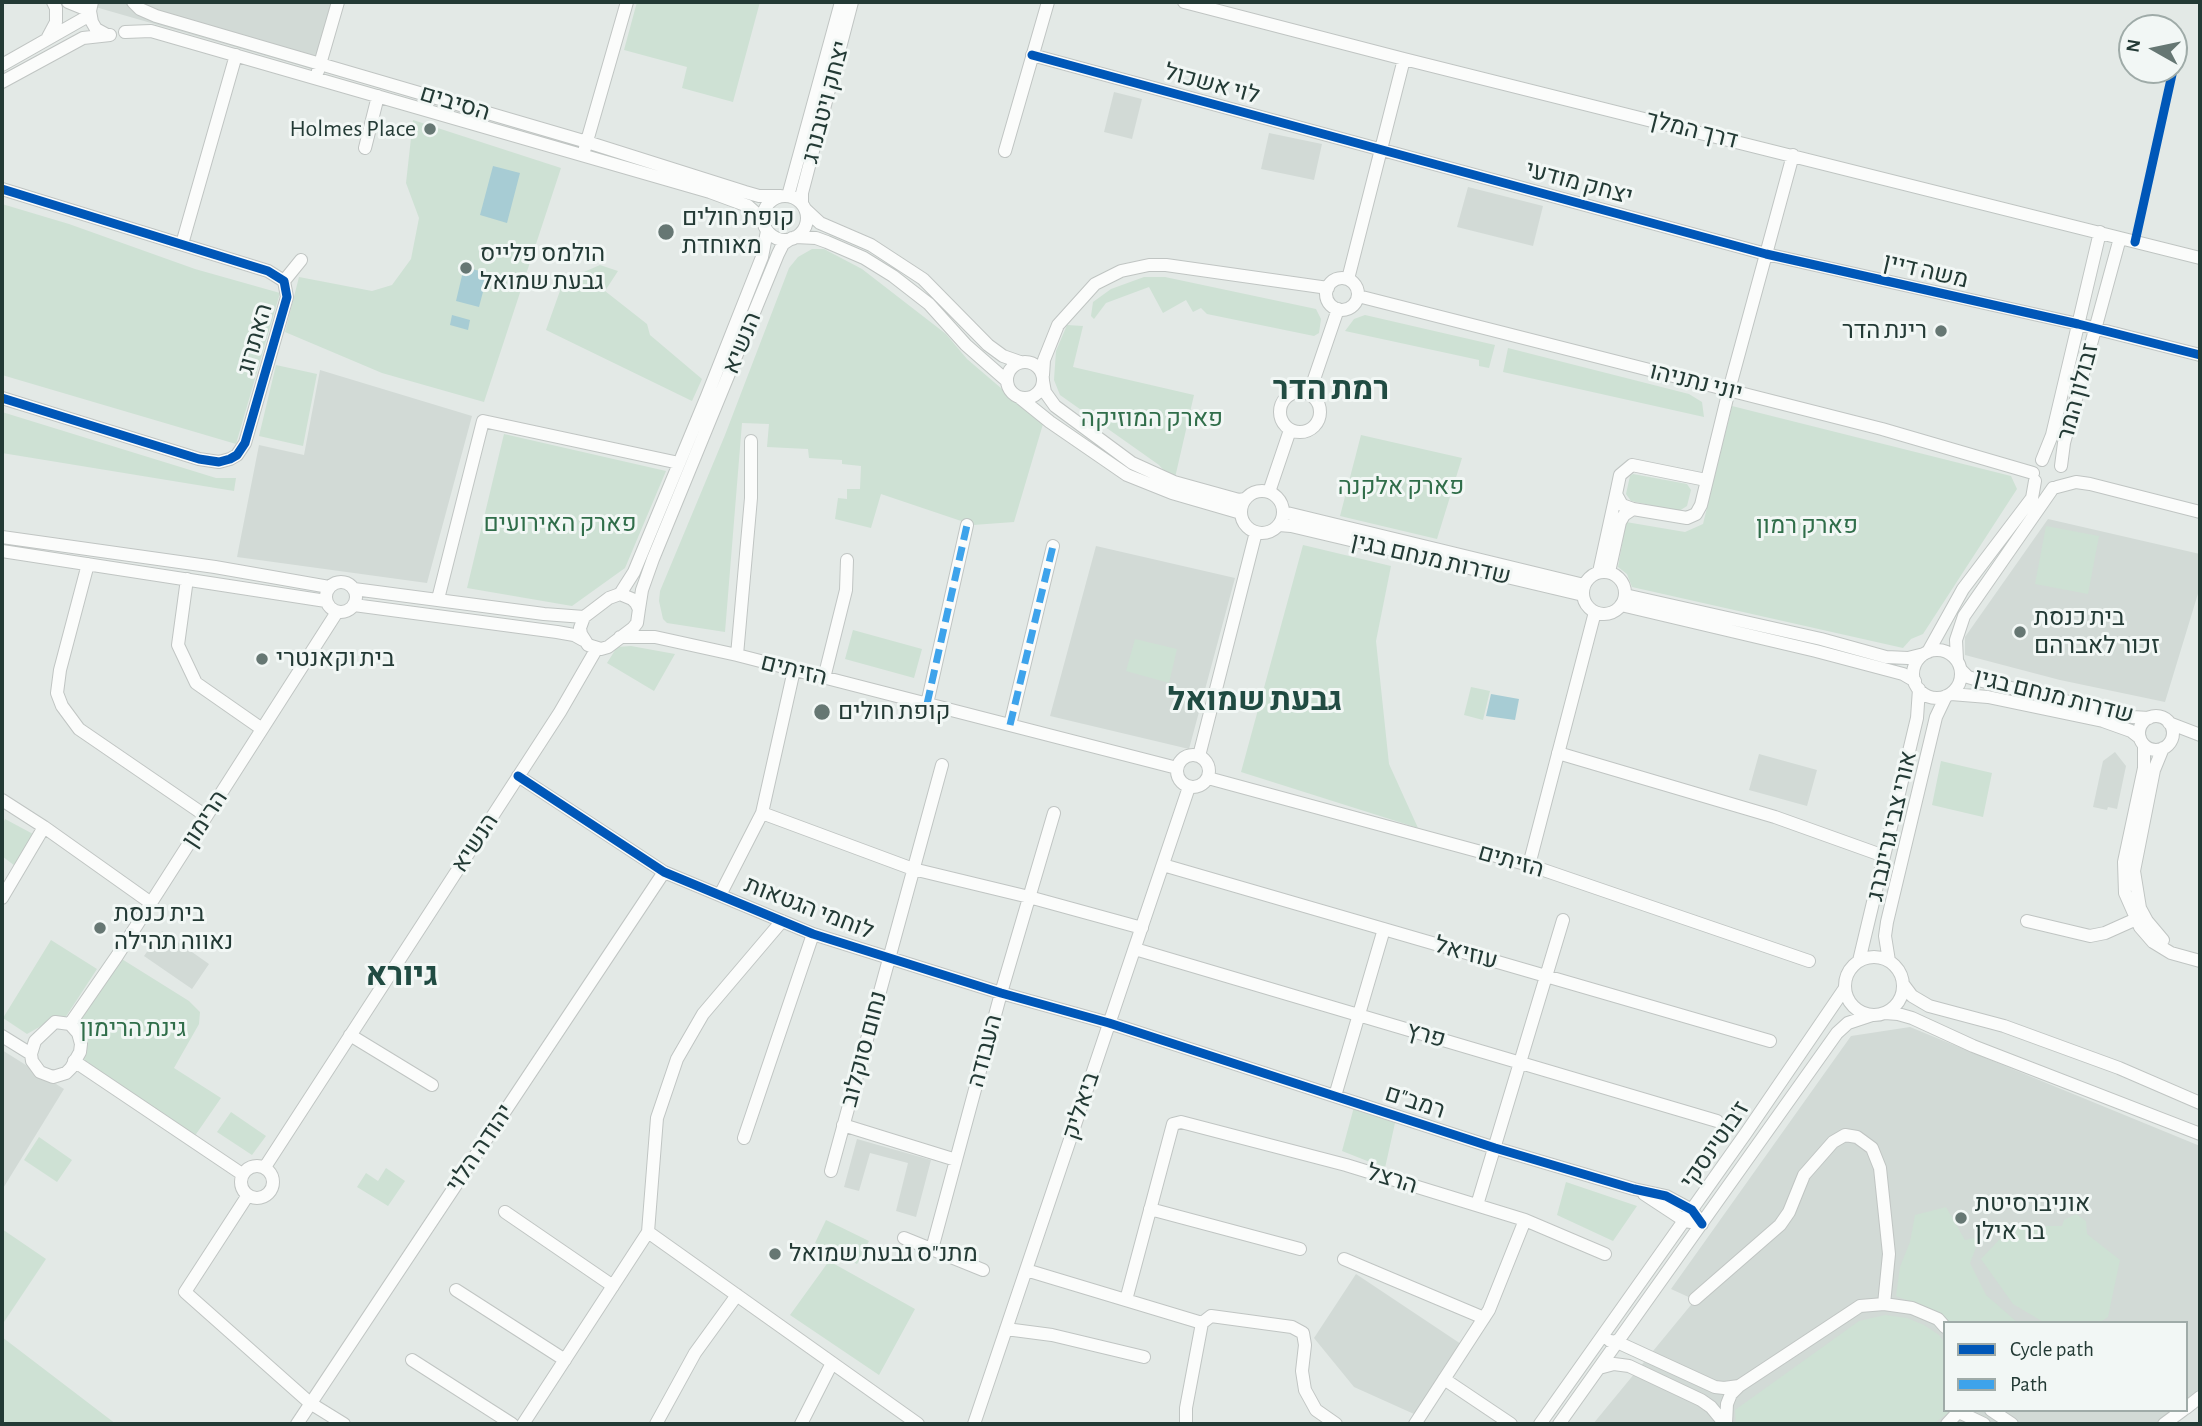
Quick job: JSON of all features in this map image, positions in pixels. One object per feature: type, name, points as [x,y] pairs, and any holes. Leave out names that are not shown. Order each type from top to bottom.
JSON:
[{"type":"street","points":[[44,41],[56,22],[53,2]]},
{"type":"street","points":[[68,2],[91,9]]},
{"type":"street","points":[[125,32],[134,22],[133,2]]},
{"type":"street","name":"הסיבים","points":[[133,2],[140,9],[156,16],[320,64],[740,202],[758,215],[766,228]]},
{"type":"street","points":[[316,78],[338,2]]},
{"type":"street","points":[[585,149],[627,2]]},
{"type":"street","points":[[784,196],[841,2]]},
{"type":"street","name":"יצחק ויטבנרג","points":[[804,207],[802,193],[852,2]]},
{"type":"street","points":[[1005,151],[1048,2]]},
{"type":"street","name":"דרך המלך","points":[[1184,2],[2200,258]]},
{"type":"street","points":[[2,65],[91,9]]},
{"type":"street","points":[[91,9],[96,29],[110,35]]},
{"type":"street","name":"הסיבים","points":[[2,82],[83,38],[151,30],[378,96],[759,196],[784,196]]},
{"type":"street","points":[[183,244],[236,55]]},
{"type":"street","name":"לוי אשכול","points":[[1032,55],[1383,150]]},
{"type":"street","points":[[1348,279],[1404,59]]},
{"type":"street","points":[[365,148],[378,96]]},
{"type":"street","name":"יצחק מודעי","points":[[1383,150],[1766,254]]},
{"type":"street","points":[[1616,494],[1622,505],[1633,509],[1687,518],[1696,514],[1793,155]]},
{"type":"street","name":"האתרוג","points":[[2,189],[268,271],[284,281],[287,304],[245,443],[237,455],[219,462],[199,459],[2,398]]},
{"type":"street","points":[[1241,513],[1172,493],[1126,475],[1012,392],[1007,382],[966,345],[929,304],[893,276],[864,258],[827,242],[807,237],[779,239],[766,228],[764,210],[773,199],[784,196],[804,207],[820,223],[871,245],[923,279],[988,345],[1003,355],[1037,366],[1048,398],[1066,417],[1132,463],[1174,482],[1239,500],[1256,491],[1269,492],[1280,500],[1283,512],[1279,525],[1268,532],[1256,532],[1245,525],[1241,513],[1245,499]]},
{"type":"street","points":[[794,238],[804,228],[804,207]]},
{"type":"street","name":"הנשיא","points":[[620,594],[634,572],[680,463],[762,257],[766,228]]},
{"type":"street","name":"זבולון המר","points":[[2042,460],[2052,435],[2100,232]]},
{"type":"street","name":"הנשיא","points":[[638,616],[648,572],[778,254],[783,244],[794,238]]},
{"type":"street","name":"זבולון המר","points":[[2062,468],[2064,443],[2120,238]]},
{"type":"street","name":"משה דיין","points":[[1766,254],[2078,324],[2200,355]]},
{"type":"street","points":[[284,281],[301,260]]},
{"type":"street","points":[[1007,382],[1012,367],[1040,351],[1072,308],[1095,284],[1134,267],[1166,265],[1328,288]]},
{"type":"street","points":[[1337,279],[1348,279],[1356,285],[1358,296],[1349,308],[1338,309],[1328,299],[1328,288],[1337,279]]},
{"type":"street","name":"יוני נתניהו","points":[[1358,296],[1947,446],[2034,477]]},
{"type":"street","points":[[1309,394],[1338,309]]},
{"type":"street","points":[[1019,397],[1035,395],[1043,378],[1044,360],[1053,335]]},
{"type":"street","points":[[1292,394],[1309,394],[1320,408],[1319,420],[1310,430],[1290,430],[1282,420],[1280,408],[1283,402],[1292,394]]},
{"type":"street","points":[[438,599],[483,421],[680,463]]},
{"type":"street","points":[[1269,492],[1290,430]]},
{"type":"street","points":[[737,655],[751,498],[751,441]]},
{"type":"street","points":[[1917,685],[1914,669],[1962,589],[2032,498],[2038,463],[2051,459],[2090,484]]},
{"type":"street","points":[[1604,572],[1620,475],[1632,466],[1706,480]]},
{"type":"street","points":[[1623,601],[1903,674],[1934,698],[1948,695],[1958,686],[1956,640],[1964,616],[2062,479],[2062,468]]},
{"type":"street","points":[[2034,477],[2040,487],[2076,482],[2090,484],[2200,512]]},
{"type":"street","points":[[1604,572],[1620,522],[1624,515],[1633,509]]},
{"type":"street","name":"שדרות מנחם בגין","points":[[1283,512],[1583,590]]},
{"type":"street","name":"שדרות מנחם בגין","points":[[1279,525],[1583,590]]},
{"type":"street","points":[[928,704],[967,526]]},
{"type":"street","points":[[1199,756],[1256,532]]},
{"type":"street","points":[[2,537],[215,567],[329,587],[342,582],[354,589],[584,617]]},
{"type":"street","points":[[1010,725],[1053,546]]},
{"type":"street","points":[[2,551],[326,601]]},
{"type":"street","points":[[824,678],[846,590],[847,560]]},
{"type":"street","points":[[88,564],[60,670],[57,693],[62,706],[79,729],[206,816]]},
{"type":"street","points":[[1623,601],[1623,584],[1615,575],[1604,572],[1588,579],[1583,590],[1589,608],[1595,612],[1606,614],[1623,601],[1821,639],[1886,657],[1908,658],[1943,651],[1959,665]]},
{"type":"street","points":[[187,579],[178,645],[196,683],[262,729]]},
{"type":"street","points":[[329,587],[326,601],[331,609],[337,612],[346,611],[354,605],[354,589]]},
{"type":"street","points":[[354,605],[574,635],[597,648],[608,647],[621,638],[638,616],[632,598],[620,594],[609,598],[584,617],[580,628],[583,640]]},
{"type":"street","name":"הרימון","points":[[70,1024],[151,903],[337,612]]},
{"type":"street","points":[[1529,865],[1595,612]]},
{"type":"street","name":"הזיתים","points":[[638,616],[646,633],[654,637]]},
{"type":"street","name":"הזיתים","points":[[621,638],[654,637],[737,655],[1177,768]]},
{"type":"street","name":"הנשיא","points":[[265,1167],[560,712],[597,648]]},
{"type":"street","name":"שדרות מנחם בגין","points":[[1959,665],[1964,674],[1978,680],[2149,718]]},
{"type":"street","points":[[720,895],[762,813],[794,670]]},
{"type":"street","name":"אורי צבי גרינברג","points":[[1859,961],[1917,718],[1917,685]]},
{"type":"street","name":"שדרות מנחם בגין","points":[[1948,695],[1988,696],[2103,721],[2131,731],[2142,741]]},
{"type":"street","name":"אורי צבי גרינברג","points":[[1889,961],[1885,936],[1887,922],[1936,717],[1948,695]]},
{"type":"street","points":[[2199,961],[2178,956],[2153,942],[2125,893],[2124,872],[2144,768],[2142,724],[2149,718],[2161,717],[2200,736]]},
{"type":"street","points":[[2140,917],[2134,871],[2154,770],[2172,733],[2169,723]]},
{"type":"street","points":[[2142,741],[2153,750],[2200,736]]},
{"type":"street","points":[[1558,753],[1775,817],[1884,856]]},
{"type":"street","points":[[1199,756],[1209,767],[1208,778],[1200,786],[1189,787],[1180,782],[1177,768],[1183,758],[1199,756]]},
{"type":"street","name":"נחום סוקלוב","points":[[831,1171],[942,765]]},
{"type":"street","name":"לוחמי הגטאות","points":[[518,776],[664,872],[813,934],[1001,993],[1109,1023]]},
{"type":"street","name":"הזיתים","points":[[1208,778],[1529,865],[1809,961]]},
{"type":"street","name":"ביאליק","points":[[974,1424],[1189,787]]},
{"type":"street","points":[[2,800],[151,903]]},
{"type":"street","points":[[762,813],[914,869],[1142,928]]},
{"type":"street","name":"העבודה","points":[[932,1249],[1001,993],[1054,813]]},
{"type":"street","points":[[2,898],[44,827]]},
{"type":"street","name":"עוזיאל","points":[[1163,865],[1770,1041]]},
{"type":"street","name":"יהודה הלוי","points":[[297,1424],[664,872]]},
{"type":"street","points":[[2026,921],[2090,936],[2105,933],[2140,917]]},
{"type":"street","points":[[1477,1205],[1563,920]]},
{"type":"street","points":[[523,1424],[648,1232],[657,1118],[677,1059],[703,1014],[782,921]]},
{"type":"street","points":[[1335,1096],[1384,929]]},
{"type":"street","points":[[744,1138],[813,934]]},
{"type":"street","name":"פרץ","points":[[1135,949],[1717,1121]]},
{"type":"street","points":[[1879,1014],[1897,1004],[1903,984],[1900,972],[1889,961],[1871,957],[1859,961],[1849,971],[1845,988],[1851,1003],[1864,1013],[1912,1018],[1973,1046],[2200,1134]]},
{"type":"street","points":[[1903,984],[1912,996],[1928,1006],[2017,1030],[2119,1068],[2200,1103]]},
{"type":"street","name":"ז'בוטינסקי","points":[[1540,1424],[1689,1216],[1845,988]]},
{"type":"street","name":"ז'בוטינסקי","points":[[1559,1424],[1837,1033],[1848,1023],[1879,1014]]},
{"type":"street","points":[[60,1022],[70,1024],[78,1033],[80,1052],[66,1073],[53,1077],[46,1075],[35,1067],[31,1054],[36,1041],[51,1025],[60,1022]]},
{"type":"street","name":"רמב\"ם","points":[[1109,1023],[1494,1148],[1634,1189],[1702,1224]]},
{"type":"street","points":[[350,1035],[432,1085]]},
{"type":"street","points":[[2,1036],[31,1054]]},
{"type":"street","points":[[74,1061],[242,1174]]},
{"type":"street","name":"הרצל","points":[[1150,1209],[1173,1124],[1181,1122],[1346,1165],[1477,1205],[1525,1220],[1605,1254]]},
{"type":"street","points":[[843,1125],[956,1160]]},
{"type":"street","points":[[1695,1299],[1780,1225],[1804,1175],[1833,1142],[1845,1135],[1857,1137],[1872,1148],[1880,1168],[1888,1254],[1884,1304]]},
{"type":"street","points":[[254,1166],[265,1167],[272,1176],[272,1189],[261,1198],[248,1195],[242,1188],[242,1174],[254,1166]]},
{"type":"street","points":[[248,1195],[184,1292],[310,1403],[344,1424]]},
{"type":"street","points":[[1126,1300],[1150,1209],[1300,1249]]},
{"type":"street","points":[[505,1212],[613,1286]]},
{"type":"street","points":[[1415,1424],[1484,1318],[1525,1220]]},
{"type":"street","points":[[648,1232],[918,1424]]},
{"type":"street","points":[[904,1238],[983,1270]]},
{"type":"street","points":[[1343,1259],[1484,1318]]},
{"type":"street","points":[[1026,1270],[1202,1323]]},
{"type":"street","points":[[456,1290],[565,1360]]},
{"type":"street","points":[[656,1424],[695,1353],[737,1295]]},
{"type":"street","points":[[1726,1424],[1727,1404],[1731,1394],[1739,1386],[1860,1306],[1884,1304],[1912,1308],[1938,1319],[1943,1325]]},
{"type":"street","points":[[1186,1424],[1186,1408],[1202,1323],[1211,1316],[1292,1327],[1303,1333],[1305,1345],[1302,1371],[1305,1390],[1316,1410],[1336,1424]]},
{"type":"street","points":[[1631,1323],[1632,1339],[1644,1354]]},
{"type":"street","points":[[1006,1329],[1052,1335],[1144,1357]]},
{"type":"street","points":[[1599,1343],[1618,1342],[1715,1387],[1739,1386]]},
{"type":"street","points":[[412,1360],[512,1424]]},
{"type":"street","points":[[801,1424],[832,1363]]},
{"type":"street","points":[[1599,1368],[1614,1364],[1629,1366],[1701,1400],[1726,1424]]},
{"type":"street","points":[[1444,1379],[1511,1424]]},
{"type":"street","points":[[1961,1412],[1984,1424]]},
{"type":"street","points":[[1994,1412],[2012,1424]]},
{"type":"street","points":[[2164,1424],[2181,1412]]},
{"type":"shaded area","points":[[78,2],[338,2],[318,71]]},
{"type":"shaded area","points":[[1114,92],[1142,99],[1132,139],[1104,132]]},
{"type":"shaded area","points":[[1269,133],[1322,144],[1314,180],[1261,169]]},
{"type":"shaded area","points":[[1468,187],[1543,206],[1533,246],[1457,227]]},
{"type":"shaded area","points":[[320,370],[472,416],[427,583],[237,557],[259,445],[304,455]]},
{"type":"shaded area","points":[[2048,519],[2200,554],[2200,587],[2165,702],[2060,680],[1965,655],[1965,637]]},
{"type":"shaded area","points":[[1096,546],[1235,578],[1189,749],[1050,716]]},
{"type":"shaded area","points":[[2115,752],[2126,766],[2117,809],[2093,807],[2103,761]]},
{"type":"shaded area","points":[[1759,754],[1817,770],[1807,806],[1749,790]]},
{"type":"shaded area","points":[[162,931],[209,964],[192,989],[144,956]]},
{"type":"shaded area","name":"אוניברסיטת בר אילן","points":[[1910,1027],[2200,1146],[2200,1391],[2188,1400],[2188,1321],[1943,1321],[1943,1412],[2171,1412],[2156,1424],[1593,1424],[1695,1300],[1671,1289],[1851,1036]]},
{"type":"shaded area","points":[[2,1050],[64,1089],[2,1190]]},
{"type":"shaded area","points":[[857,1139],[931,1160],[916,1217],[896,1211],[908,1163],[870,1153],[859,1191],[844,1187]]},
{"type":"shaded area","points":[[1356,1274],[1461,1344],[1414,1414],[1354,1387],[1314,1338]]},
{"type":"green space","points":[[637,2],[760,2],[733,102],[682,88],[687,67],[624,50]]},
{"type":"green space","name":"הולמס פלייס גבעת שמואל","points":[[413,120],[561,168],[484,402],[382,373],[285,332],[299,277],[372,291],[392,285],[411,259],[419,218],[406,183]]},
{"type":"green space","points":[[2,204],[69,224],[195,269],[280,293],[236,444],[2,375]]},
{"type":"green space","points":[[812,249],[824,249],[862,269],[946,334],[967,359],[1043,424],[1014,522],[973,525],[881,494],[871,528],[835,519],[838,498],[847,499],[847,489],[860,489],[861,466],[842,464],[842,460],[809,458],[808,449],[767,447],[769,424],[742,423],[725,632],[667,623],[663,619],[659,601],[660,591],[725,435],[789,268],[798,257]]},
{"type":"green space","points":[[600,265],[618,271],[605,291],[647,324],[650,335],[702,379],[692,401],[546,330],[561,288],[570,278]]},
{"type":"green space","points":[[1144,277],[1165,277],[1316,309],[1321,319],[1319,333],[1314,336],[1207,314],[1201,308],[1193,312],[1186,300],[1163,313],[1149,287],[1106,303],[1094,319],[1091,316],[1093,302],[1111,289]]},
{"type":"green space","points":[[1365,315],[1495,345],[1489,368],[1479,366],[1479,360],[1345,331],[1354,319]]},
{"type":"green space","name":"פארק המוזיקה","points":[[1067,325],[1083,326],[1073,367],[1194,395],[1174,482],[1159,465],[1060,395],[1054,380],[1056,351]]},
{"type":"green space","points":[[1508,348],[1689,394],[1702,402],[1704,417],[1503,372]]},
{"type":"green space","points":[[276,365],[317,374],[303,446],[259,436]]},
{"type":"green space","name":"פארק רמון","points":[[1732,406],[2011,476],[2017,489],[1923,634],[1911,639],[1903,648],[1632,587],[1627,574],[1618,567],[1626,522],[1685,532],[1703,524]]},
{"type":"green space","points":[[2,412],[216,478],[236,478],[234,491],[2,453]]},
{"type":"green space","name":"פארק האירועים","points":[[504,434],[666,471],[625,568],[572,606],[467,588]]},
{"type":"green space","name":"פארק אלקנה","points":[[1361,435],[1462,458],[1437,539],[1340,516]]},
{"type":"green space","points":[[1633,474],[1687,484],[1691,490],[1687,506],[1679,511],[1631,501],[1626,494],[1630,476]]},
{"type":"green space","points":[[2046,526],[2099,536],[2088,594],[2035,584]]},
{"type":"green space","points":[[1303,545],[1391,566],[1376,641],[1389,764],[1418,828],[1241,772]]},
{"type":"green space","points":[[853,630],[922,649],[914,678],[845,659]]},
{"type":"green space","points":[[1135,639],[1177,649],[1169,683],[1126,671]]},
{"type":"green space","points":[[631,646],[675,654],[654,691],[607,663],[617,647]]},
{"type":"green space","points":[[1471,687],[1490,691],[1483,720],[1464,715]]},
{"type":"green space","points":[[1941,761],[1992,773],[1983,817],[1932,805]]},
{"type":"green space","points":[[5,819],[33,834],[15,866],[2,856],[2,826]]},
{"type":"green space","points":[[51,940],[97,969],[65,1018],[50,1021],[27,1034],[3,1018]]},
{"type":"green space","name":"גינת הרימון","points":[[117,956],[189,1001],[200,1012],[199,1024],[174,1068],[221,1098],[192,1140],[74,1061],[81,1044],[70,1024]]},
{"type":"green space","points":[[1354,1107],[1395,1123],[1385,1168],[1342,1151]]},
{"type":"green space","points":[[231,1112],[266,1136],[252,1155],[217,1132]]},
{"type":"green space","points":[[39,1137],[72,1160],[57,1182],[24,1160]]},
{"type":"green space","points":[[386,1168],[405,1181],[388,1206],[357,1187],[366,1173],[378,1181]]},
{"type":"green space","points":[[1566,1182],[1637,1206],[1613,1241],[1557,1215]]},
{"type":"green space","points":[[1946,1207],[1965,1240],[1980,1237],[1970,1263],[1986,1295],[2016,1321],[1944,1321],[1937,1312],[1896,1296],[1900,1267],[1910,1242],[1915,1215]]},
{"type":"green space","points":[[2076,1214],[2086,1221],[2087,1234],[2120,1260],[2108,1317],[2102,1321],[2042,1321],[2013,1304],[1981,1259],[2012,1226],[2062,1226],[2064,1220]]},
{"type":"green space","points":[[826,1220],[869,1241],[857,1264],[815,1243]]},
{"type":"green space","points":[[2,1229],[46,1259],[2,1325]]},
{"type":"green space","points":[[829,1261],[915,1309],[879,1375],[790,1315]]},
{"type":"green space","points":[[1885,1315],[1907,1318],[1939,1335],[1943,1340],[1943,1412],[1948,1413],[1933,1424],[1736,1424],[1735,1410],[1859,1321]]},
{"type":"green space","points":[[2,1337],[116,1424],[2,1424]]},
{"type":"water","points":[[493,166],[520,173],[507,223],[480,215]]},
{"type":"water","points":[[464,267],[488,273],[479,307],[456,301]]},
{"type":"water","points":[[452,315],[470,320],[468,330],[450,325]]},
{"type":"water","points":[[1491,694],[1519,699],[1515,720],[1486,716]]},
{"type":"marked path","points":[[927,704],[967,525]]},
{"type":"marked path","points":[[1010,725],[1053,546]]},
{"type":"cycle path","points":[[1032,55],[1766,254],[2078,324],[2200,355]]},
{"type":"cycle path","points":[[2135,242],[2170,84]]},
{"type":"cycle path","points":[[2,189],[268,271],[284,281],[287,297],[245,443],[237,455],[230,459],[219,462],[199,459],[2,398]]},
{"type":"cycle path","points":[[518,776],[664,872],[813,934],[1001,993],[1109,1023],[1495,1148],[1666,1196],[1692,1210],[1702,1224]]},
{"type":"place","name":"Holmes Place","points":[[430,129]]},
{"type":"place","name":"קופת חולים מאוחדת","points":[[666,232]]},
{"type":"place","name":"הולמס פלייס גבעת שמואל","points":[[466,268]]},
{"type":"place","name":"רינת הדר","points":[[1941,331]]},
{"type":"place","name":"בית כנסת זכור לאברהם","points":[[2020,632]]},
{"type":"place","name":"בית וקאנטרי","points":[[262,659]]},
{"type":"place","name":"קופת חולים","points":[[822,712]]},
{"type":"place","name":"בית כנסת נאווה תהילה","points":[[100,928]]},
{"type":"place","name":"אוניברסיטת בר אילן","points":[[1961,1218]]},
{"type":"place","name":"מתנ\"ס גבעת שמואל","points":[[775,1254]]},
{"type":"district","name":"רמת הדר","points":[[1331,389]]},
{"type":"district","name":"גבעת שמואל","points":[[1255,700]]},
{"type":"district","name":"גיורא","points":[[402,975]]}]
